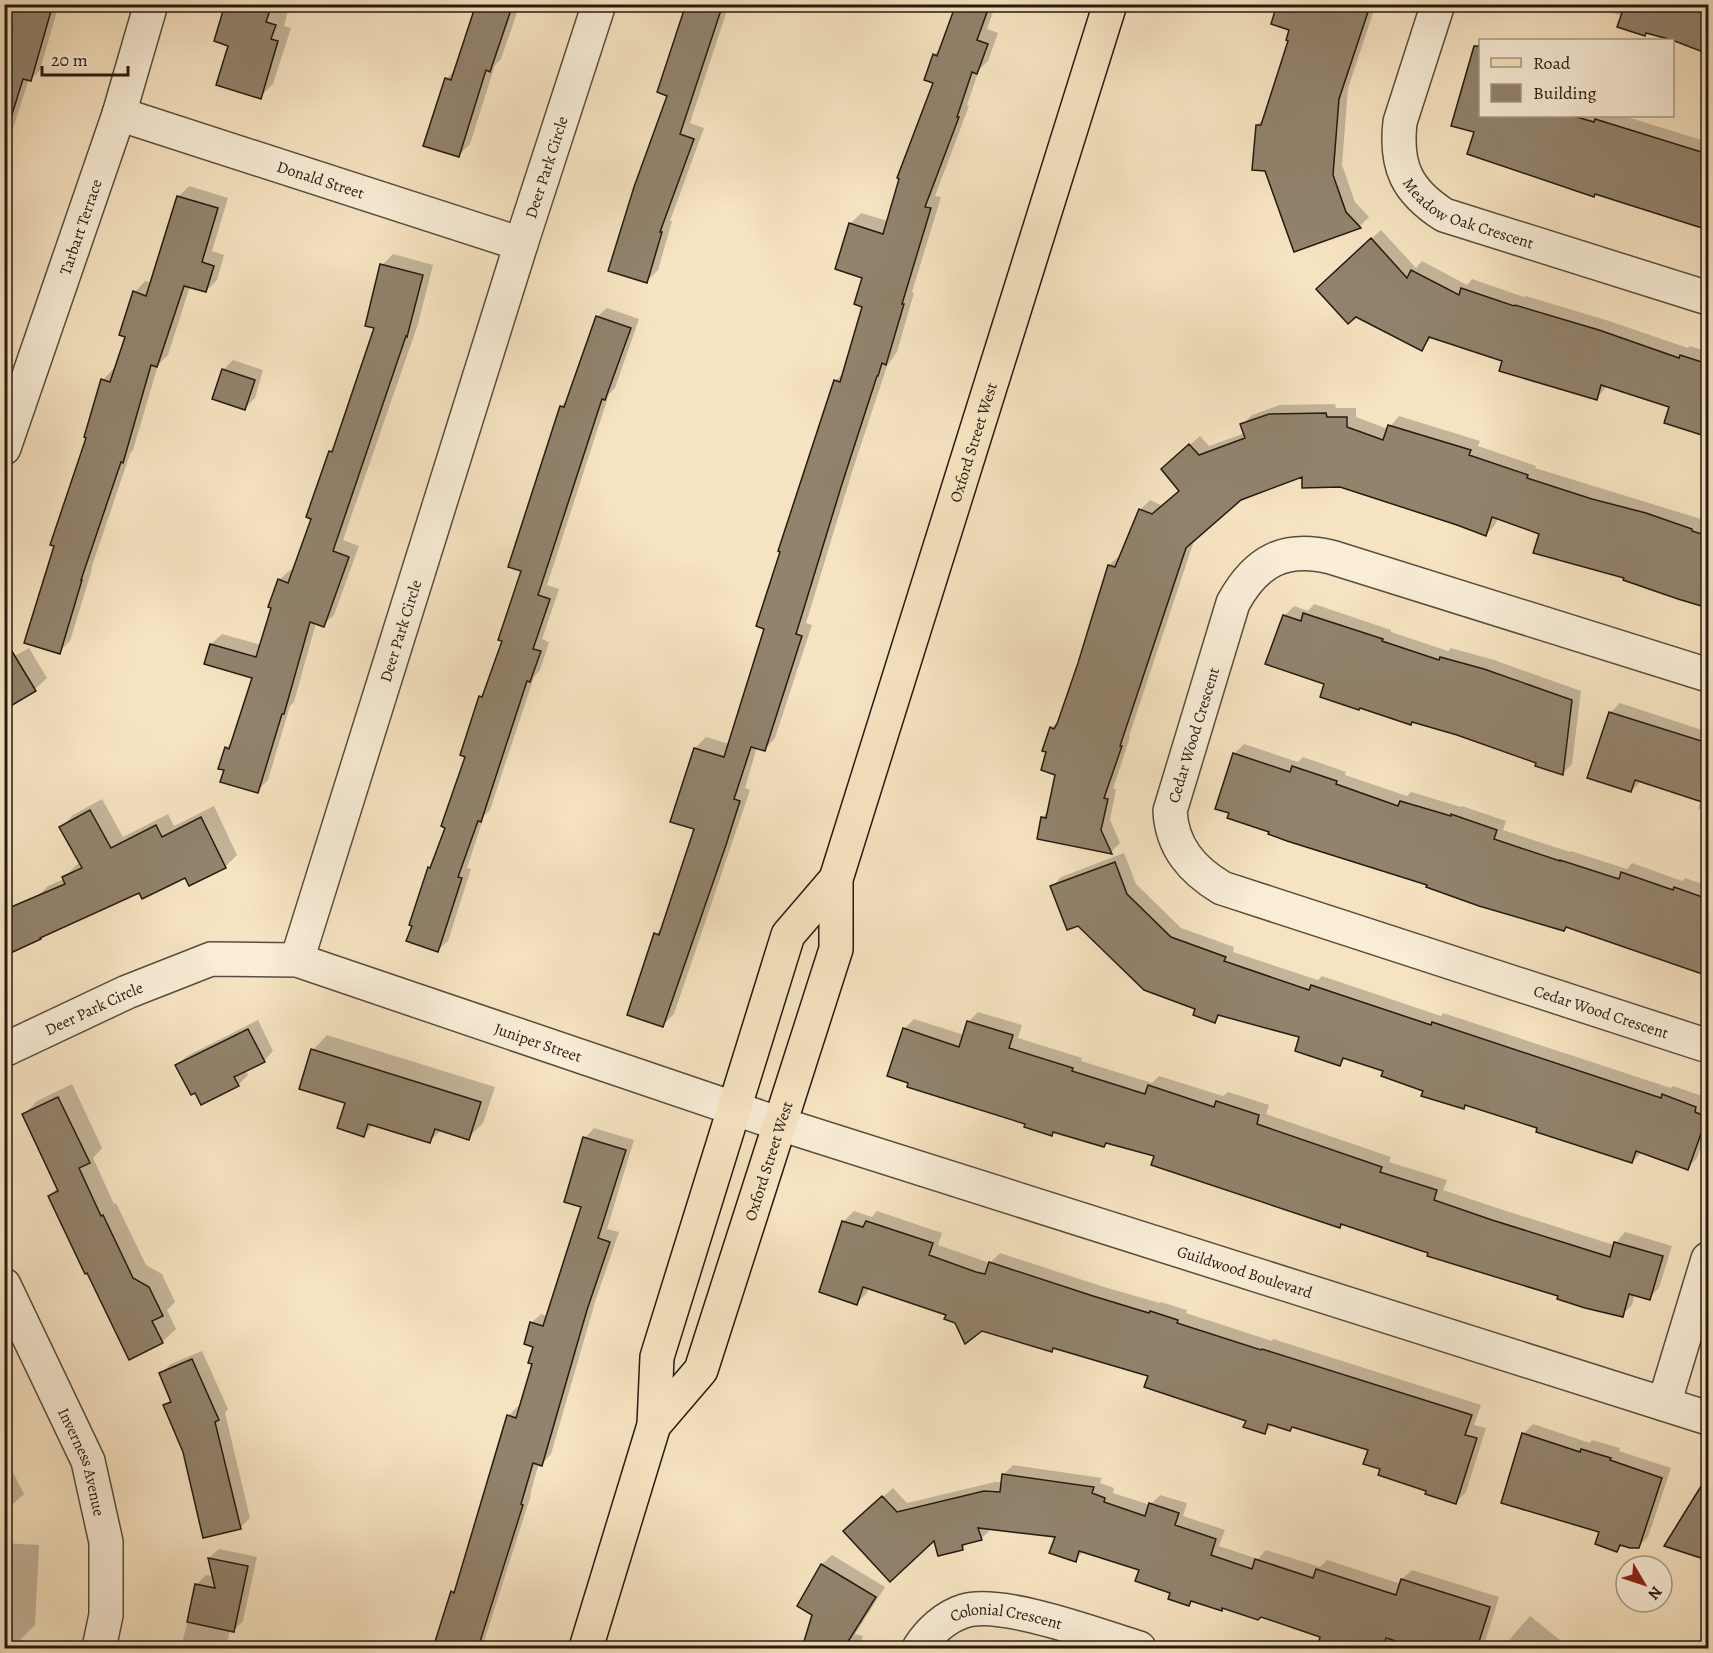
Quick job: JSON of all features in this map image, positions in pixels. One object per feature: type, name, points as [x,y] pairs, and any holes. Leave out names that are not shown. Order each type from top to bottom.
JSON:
[{"type":"main road","name":"Oxford Street West","points":[[654,1425],[700,1370],[780,1124],[836,949],[836,879],[1110,4]]},
{"type":"main road","name":"Oxford Street West","points":[[586,1648],[654,1425],[657,1357],[788,935],[836,879]]},
{"type":"street","name":"Tarbart Terrace","points":[[4,448],[119,114],[151,4]]},
{"type":"street","name":"Deer Park Circle","points":[[4,1050],[128,992],[212,959],[297,960],[521,244],[599,4]]},
{"type":"street","name":"Meadow Oak Crescent","points":[[1438,4],[1400,122],[1398,141],[1404,175],[1426,204],[1444,215],[1708,298]]},
{"type":"street","name":"Donald Street","points":[[119,114],[521,244]]},
{"type":"street","name":"Cedar Wood Crescent","points":[[1708,675],[1331,557],[1310,552],[1289,554],[1270,561],[1255,572],[1242,587],[1233,603],[1170,811],[1171,825],[1182,853],[1192,867],[1222,888],[1708,1046]]},
{"type":"street","name":"Juniper Street","points":[[297,960],[780,1124]]},
{"type":"street","name":"Guildwood Boulevard","points":[[780,1124],[1708,1418]]},
{"type":"street","points":[[1664,1404],[1708,1259]]},
{"type":"street","name":"Inverness Avenue","points":[[4,1286],[88,1461],[106,1542],[106,1615],[99,1648]]},
{"type":"street","name":"Colonial Crescent","points":[[919,1648],[928,1636],[947,1619],[964,1611],[984,1608],[1008,1610],[1080,1629],[1139,1648]]},
{"type":"building","points":[[14,4],[53,4],[31,81],[23,79],[10,121],[4,121],[4,37]]},
{"type":"building","points":[[225,4],[272,4],[266,22],[276,25],[271,39],[278,41],[261,99],[216,85],[228,46],[214,41]]},
{"type":"building","points":[[476,4],[513,4],[490,72],[486,70],[459,157],[423,146],[445,78],[451,80]]},
{"type":"building","points":[[686,4],[723,4],[680,134],[694,139],[660,232],[662,232],[647,283],[608,271],[634,187],[667,96],[657,92]]},
{"type":"building","points":[[956,4],[990,4],[977,40],[988,44],[977,74],[972,72],[957,117],[959,117],[925,207],[931,208],[902,304],[904,304],[886,365],[882,363],[877,376],[842,484],[796,634],[802,636],[765,751],[751,747],[734,799],[740,801],[663,1027],[627,1015],[654,933],[659,935],[694,829],[670,822],[694,748],[724,757],[764,629],[756,626],[780,552],[778,551],[834,380],[840,382],[862,307],[854,304],[862,278],[835,269],[849,223],[883,234],[899,179],[897,178],[933,83],[924,80],[933,54],[937,56]]},
{"type":"building","points":[[1277,4],[1353,4],[1369,9],[1339,99],[1333,175],[1346,212],[1361,228],[1294,252],[1265,171],[1252,170],[1256,125],[1261,125],[1288,41],[1286,40],[1289,30],[1271,24]]},
{"type":"building","points":[[1625,4],[1708,4],[1708,54],[1674,39],[1646,33],[1645,36],[1617,27]]},
{"type":"building","points":[[1474,46],[1479,46],[1479,117],[1576,117],[1594,122],[1595,119],[1708,154],[1708,230],[1595,194],[1594,197],[1467,154],[1474,132],[1451,126]]},
{"type":"building","points":[[177,196],[218,208],[202,262],[214,266],[206,292],[184,286],[157,367],[151,365],[123,463],[121,462],[81,580],[60,654],[24,643],[54,546],[50,545],[86,438],[84,437],[101,379],[110,382],[125,337],[119,335],[133,291],[146,296]]},
{"type":"building","points":[[1371,238],[1407,278],[1411,270],[1459,295],[1461,288],[1599,330],[1679,358],[1680,355],[1708,364],[1708,437],[1664,423],[1669,407],[1601,385],[1597,400],[1499,371],[1502,361],[1429,337],[1422,351],[1356,317],[1348,324],[1316,289]]},
{"type":"building","points":[[380,264],[423,275],[407,337],[333,551],[349,557],[324,627],[310,622],[284,714],[282,714],[258,793],[220,782],[224,770],[218,769],[225,747],[229,749],[252,678],[204,664],[210,644],[256,657],[271,608],[268,607],[278,579],[288,583],[311,519],[306,517],[329,451],[332,452],[374,328],[365,326]]},
{"type":"building","points":[[596,316],[631,328],[605,400],[602,399],[538,595],[550,599],[533,649],[541,651],[530,682],[527,681],[481,822],[478,821],[458,877],[462,878],[438,952],[406,941],[412,926],[409,925],[428,867],[430,868],[445,828],[441,826],[465,757],[460,755],[479,696],[482,697],[502,641],[498,640],[521,571],[508,567],[560,406],[564,407]]},
{"type":"building","points":[[222,369],[255,380],[245,410],[212,399]]},
{"type":"building","points":[[1326,413],[1327,417],[1347,417],[1347,427],[1383,440],[1388,425],[1471,450],[1469,455],[1528,475],[1527,478],[1592,499],[1646,513],[1708,536],[1708,608],[1623,580],[1624,578],[1533,553],[1539,534],[1492,517],[1486,536],[1340,487],[1302,488],[1302,477],[1241,500],[1186,548],[1104,798],[1108,799],[1101,830],[1112,854],[1037,839],[1041,817],[1046,818],[1055,775],[1041,770],[1046,752],[1042,751],[1050,727],[1054,729],[1057,724],[1108,565],[1115,567],[1139,509],[1152,514],[1179,491],[1161,469],[1189,444],[1199,455],[1245,438],[1240,424],[1269,414]]},
{"type":"building","points":[[1303,613],[1439,660],[1440,657],[1484,669],[1572,700],[1563,775],[1457,735],[1412,722],[1411,725],[1320,697],[1324,684],[1265,664],[1283,615],[1301,621]]},
{"type":"building","points":[[4,638],[36,691],[4,710]]},
{"type":"building","points":[[1609,712],[1708,743],[1708,804],[1635,780],[1631,792],[1587,778]]},
{"type":"building","points":[[1233,753],[1290,772],[1292,766],[1337,781],[1336,784],[1398,806],[1400,801],[1451,816],[1451,814],[1497,830],[1494,839],[1560,861],[1619,879],[1621,872],[1708,899],[1708,976],[1566,927],[1564,931],[1479,906],[1426,887],[1427,885],[1287,841],[1268,834],[1269,832],[1227,818],[1229,813],[1215,809]]},
{"type":"building","points":[[90,810],[111,848],[156,825],[162,837],[201,817],[226,868],[189,886],[185,878],[142,899],[139,893],[4,956],[4,910],[65,884],[62,877],[82,868],[59,827]]},
{"type":"building","points":[[1115,862],[1127,894],[1171,937],[1226,957],[1224,961],[1309,990],[1311,985],[1431,1025],[1432,1022],[1661,1098],[1662,1094],[1696,1107],[1695,1112],[1707,1117],[1688,1170],[1636,1151],[1632,1163],[1536,1132],[1537,1128],[1465,1105],[1464,1109],[1421,1096],[1423,1091],[1381,1076],[1383,1071],[1343,1058],[1340,1066],[1295,1051],[1299,1037],[1218,1015],[1215,1023],[1193,1015],[1195,1009],[1144,990],[1078,926],[1067,930],[1050,886]]},
{"type":"building","points":[[967,1021],[1013,1035],[1009,1048],[1073,1068],[1072,1071],[1145,1094],[1148,1085],[1214,1107],[1216,1101],[1259,1115],[1257,1124],[1382,1167],[1380,1172],[1437,1190],[1434,1200],[1492,1220],[1610,1257],[1614,1242],[1663,1256],[1650,1300],[1629,1294],[1623,1317],[1585,1308],[1557,1299],[1558,1296],[1427,1256],[1428,1253],[1341,1224],[1340,1228],[1151,1165],[1154,1156],[1106,1143],[1104,1147],[1053,1132],[1052,1136],[1024,1127],[1025,1124],[907,1087],[908,1083],[887,1076],[903,1028],[959,1047]]},
{"type":"building","points":[[248,1029],[265,1062],[234,1077],[239,1086],[201,1105],[195,1093],[191,1095],[175,1065]]},
{"type":"building","points":[[311,1049],[481,1102],[469,1140],[435,1129],[430,1143],[368,1124],[364,1137],[337,1128],[345,1103],[299,1089]]},
{"type":"building","points":[[58,1097],[90,1163],[79,1168],[101,1216],[103,1215],[133,1278],[149,1287],[163,1316],[152,1321],[163,1343],[129,1360],[48,1196],[58,1191],[22,1114]]},
{"type":"building","points":[[583,1137],[626,1150],[598,1238],[610,1242],[587,1310],[542,1466],[533,1463],[521,1504],[523,1505],[478,1648],[433,1648],[451,1591],[454,1593],[507,1415],[516,1418],[532,1364],[528,1363],[533,1347],[524,1344],[530,1322],[543,1326],[581,1207],[564,1202]]},
{"type":"building","points":[[842,1221],[863,1227],[866,1221],[933,1243],[929,1255],[976,1272],[985,1274],[989,1262],[1093,1296],[1149,1313],[1150,1311],[1178,1320],[1177,1323],[1472,1415],[1465,1435],[1477,1438],[1456,1504],[1378,1475],[1380,1469],[1363,1464],[1368,1450],[1292,1427],[1290,1431],[1268,1424],[1265,1434],[1243,1427],[1246,1421],[1144,1387],[1148,1376],[1053,1348],[1052,1352],[982,1331],[965,1344],[955,1323],[944,1319],[946,1315],[863,1287],[857,1305],[819,1292]]},
{"type":"building","points":[[192,1359],[219,1420],[215,1422],[241,1529],[203,1538],[183,1452],[163,1405],[171,1402],[159,1373]]},
{"type":"building","points":[[1522,1433],[1580,1452],[1581,1449],[1611,1458],[1610,1460],[1662,1478],[1639,1548],[1620,1545],[1617,1552],[1595,1544],[1599,1532],[1501,1503]]},
{"type":"building","points":[[1002,1474],[1094,1487],[1092,1493],[1105,1498],[1104,1502],[1145,1516],[1149,1503],[1179,1513],[1175,1525],[1216,1539],[1211,1555],[1252,1569],[1255,1559],[1313,1578],[1316,1569],[1396,1595],[1401,1579],[1490,1607],[1477,1648],[1436,1648],[1417,1642],[1415,1647],[1386,1638],[1383,1648],[1341,1648],[1319,1641],[1320,1637],[1261,1617],[1258,1620],[1222,1608],[1222,1611],[1191,1601],[1189,1606],[1168,1599],[1170,1593],[1135,1581],[1139,1570],[1079,1551],[1076,1562],[1049,1553],[1055,1537],[978,1528],[982,1540],[962,1545],[963,1550],[938,1556],[934,1541],[890,1582],[843,1531],[882,1496],[897,1512],[984,1491],[1000,1492]]},
{"type":"building","points":[[1708,1475],[1708,1546],[1704,1559],[1664,1546]]},
{"type":"building","points":[[208,1558],[248,1566],[234,1632],[187,1622],[195,1584],[215,1588]]},
{"type":"building","points":[[821,1564],[876,1597],[844,1648],[802,1648],[812,1615],[797,1606]]}]
